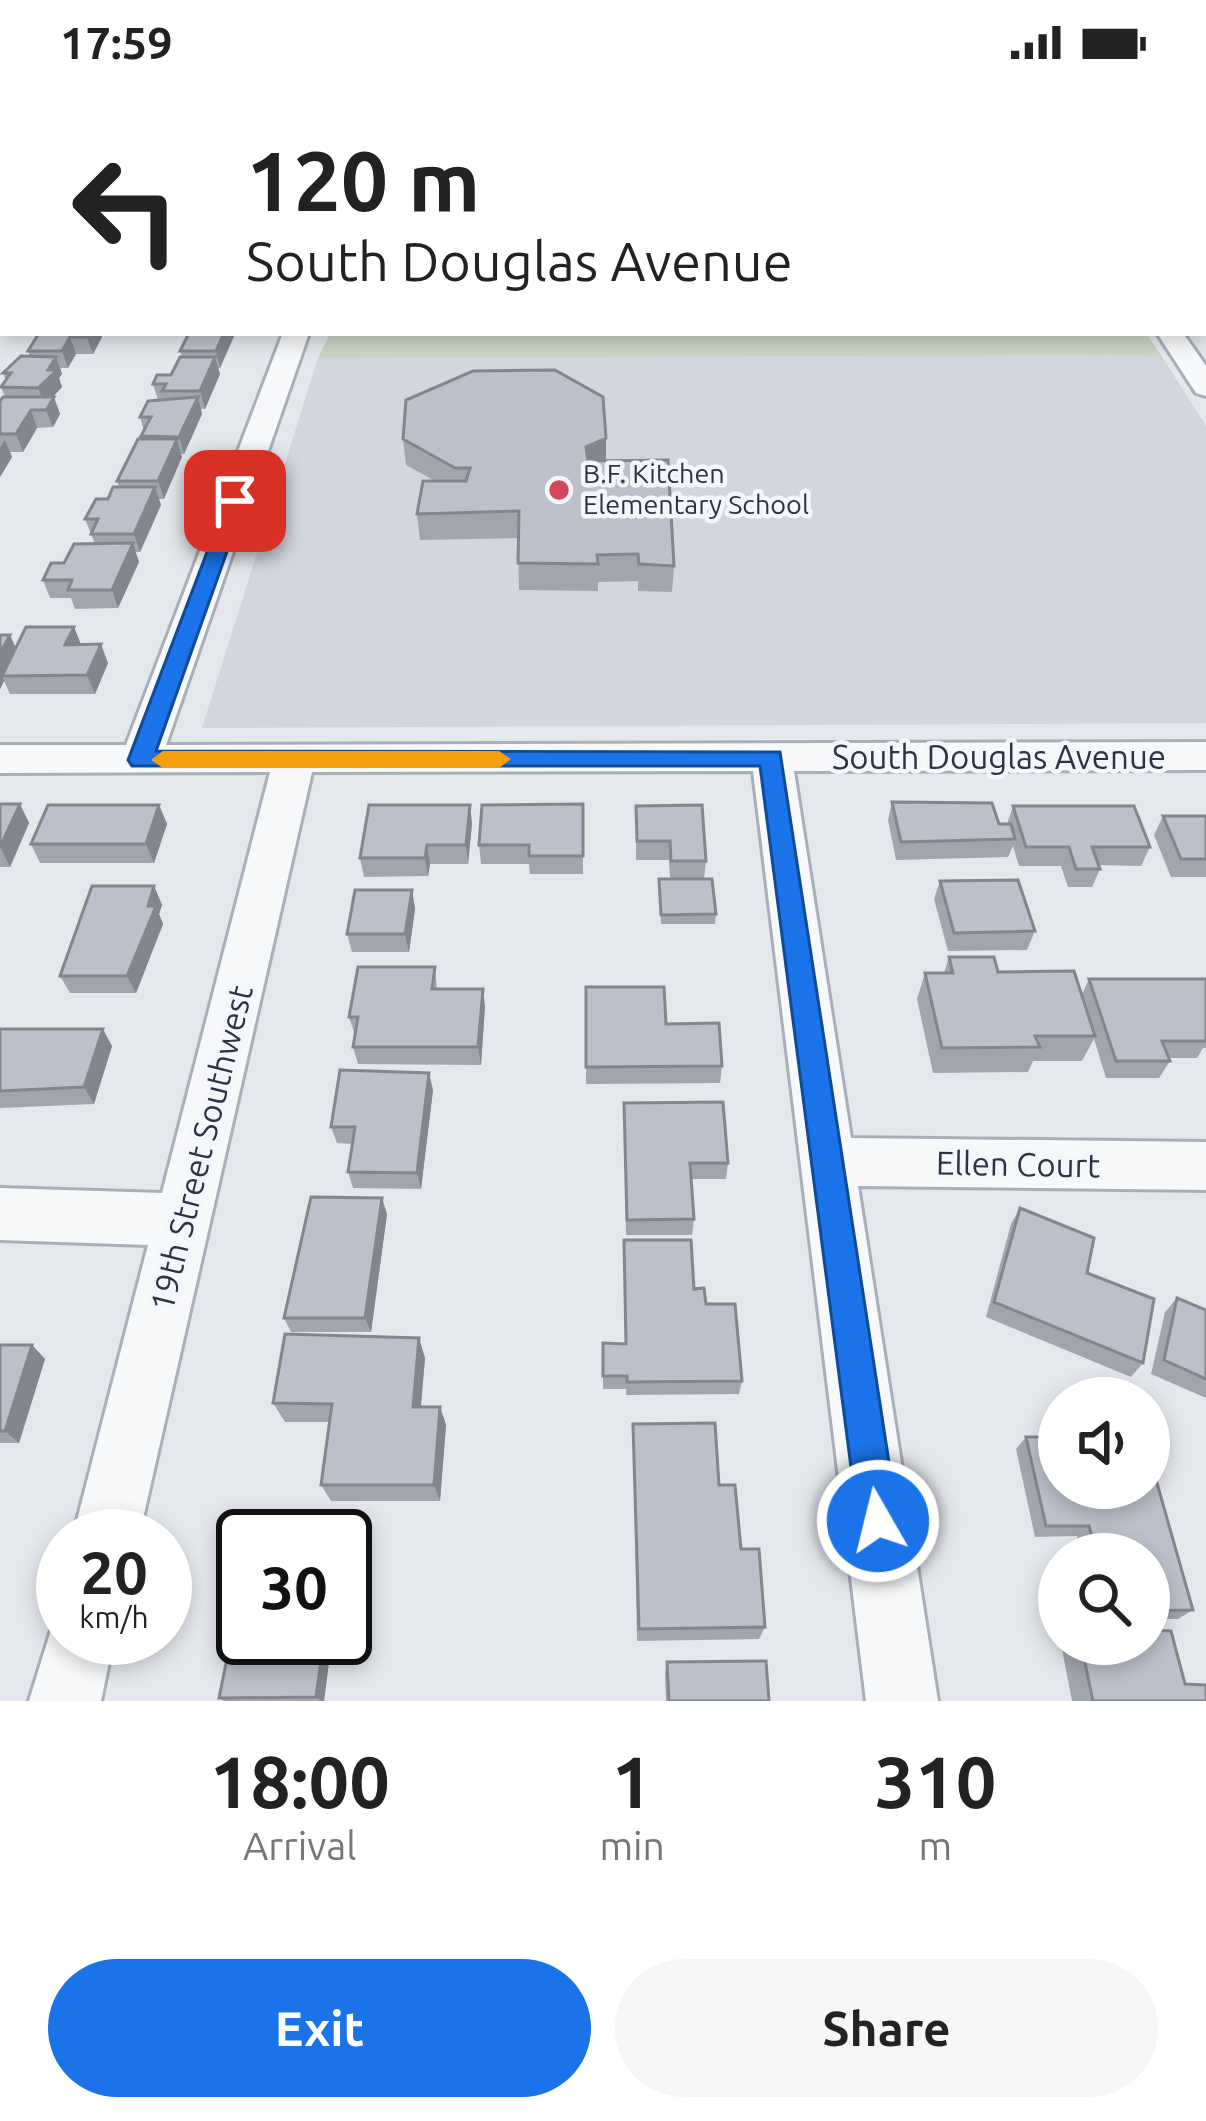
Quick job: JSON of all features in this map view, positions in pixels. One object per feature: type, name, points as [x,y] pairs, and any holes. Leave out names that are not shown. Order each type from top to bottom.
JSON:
[{"type":"street","points":[[140,760],[295,336]]},
{"type":"street","points":[[1172,336],[1206,387]]},
{"type":"street","name":"South Douglas Avenue","points":[[0,759],[1206,756]]},
{"type":"street","points":[[772,758],[902,1701]]},
{"type":"street","name":"19th Street Southwest","points":[[113,1509],[294,760]]},
{"type":"street","name":"Ellen Court","points":[[830,1162],[1206,1166]]},
{"type":"street","points":[[0,1214],[185,1220]]},
{"type":"street","points":[[65,1701],[74,1665]]},
{"type":"shaded area","points":[[1161,355],[1206,426],[1206,723],[202,728],[318,358]]},
{"type":"green space","points":[[329,336],[1148,336],[1161,355],[318,358]]},
{"type":"building","points":[[37,336],[88,336],[70,337],[62,351],[28,351]]},
{"type":"building","points":[[188,336],[223,336],[216,351],[180,351]]},
{"type":"building","points":[[21,356],[56,357],[48,370],[57,370],[38,388],[1,387],[11,373],[3,373]]},
{"type":"building","points":[[180,357],[215,357],[200,391],[162,391],[166,384],[153,384],[157,375],[171,375]]},
{"type":"building","name":"B.F. Kitchen Elementary School","points":[[555,370],[603,397],[606,438],[586,447],[588,461],[668,460],[674,566],[639,564],[638,554],[597,555],[598,564],[518,563],[519,511],[417,514],[423,481],[466,481],[470,468],[455,468],[403,439],[406,400],[473,371]]},
{"type":"building","points":[[3,397],[54,397],[46,410],[31,410],[16,434],[0,434]]},
{"type":"building","points":[[198,397],[179,437],[141,436],[151,417],[140,417],[148,401]]},
{"type":"building","points":[[138,439],[177,439],[158,481],[117,481]]},
{"type":"building","points":[[113,487],[155,487],[134,534],[91,534],[98,519],[85,519],[96,499],[108,499]]},
{"type":"building","points":[[133,543],[112,590],[68,590],[72,580],[43,580],[51,563],[64,563],[74,544]]},
{"type":"building","points":[[26,627],[74,627],[65,645],[101,644],[87,675],[2,676]]},
{"type":"building","points":[[892,802],[992,803],[999,824],[1011,824],[1015,839],[901,842]]},
{"type":"building","points":[[0,804],[20,804],[0,847]]},
{"type":"building","points":[[583,804],[583,856],[529,856],[529,845],[479,845],[482,805]]},
{"type":"building","points":[[48,805],[159,805],[146,844],[31,844]]},
{"type":"building","points":[[369,805],[470,805],[466,845],[427,845],[425,858],[360,858]]},
{"type":"building","points":[[702,805],[706,861],[671,861],[670,841],[637,841],[636,806]]},
{"type":"building","points":[[1013,806],[1134,806],[1150,847],[1092,847],[1100,869],[1076,869],[1069,847],[1026,847]]},
{"type":"building","points":[[1163,816],[1206,816],[1206,859],[1181,859]]},
{"type":"building","points":[[659,879],[712,879],[716,914],[661,915]]},
{"type":"building","points":[[1018,880],[1035,931],[954,933],[940,881]]},
{"type":"building","points":[[92,886],[154,886],[148,906],[156,906],[127,976],[60,976]]},
{"type":"building","points":[[355,890],[412,890],[405,934],[347,934]]},
{"type":"building","points":[[949,957],[994,957],[998,972],[1074,971],[1095,1036],[1035,1036],[1040,1047],[942,1048],[925,973],[953,973]]},
{"type":"building","points":[[358,967],[435,967],[432,989],[483,989],[478,1047],[353,1047],[358,1017],[349,1017]]},
{"type":"building","points":[[1089,979],[1206,979],[1206,1041],[1162,1041],[1170,1061],[1116,1061]]},
{"type":"building","points":[[586,987],[664,987],[666,1024],[719,1023],[722,1066],[586,1067]]},
{"type":"building","points":[[0,1029],[103,1029],[84,1087],[0,1091]]},
{"type":"building","points":[[340,1070],[429,1073],[417,1173],[348,1172],[355,1127],[331,1127]]},
{"type":"building","points":[[723,1102],[728,1163],[690,1163],[694,1219],[627,1220],[624,1103]]},
{"type":"building","points":[[311,1197],[382,1198],[365,1318],[284,1318]]},
{"type":"building","points":[[1020,1208],[1094,1238],[1087,1273],[1154,1299],[1143,1363],[994,1302]]},
{"type":"building","points":[[624,1240],[691,1240],[694,1289],[704,1288],[706,1304],[735,1304],[742,1381],[627,1382],[627,1376],[603,1376],[603,1343],[626,1344]]},
{"type":"building","points":[[1177,1298],[1206,1310],[1206,1379],[1164,1360]]},
{"type":"building","points":[[285,1334],[419,1338],[413,1407],[440,1407],[434,1485],[321,1485],[332,1404],[273,1403]]},
{"type":"building","points":[[0,1345],[32,1345],[5,1431],[0,1431]]},
{"type":"building","points":[[715,1423],[719,1485],[735,1485],[741,1549],[759,1549],[765,1627],[639,1629],[633,1424]]},
{"type":"building","points":[[1026,1437],[1038,1437],[1038,1490]]},
{"type":"building","points":[[1042,1509],[1164,1509],[1193,1610],[1170,1611],[1170,1533],[1091,1533],[1089,1526],[1046,1526]]},
{"type":"building","points":[[1170,1631],[1185,1684],[1206,1685],[1206,1701],[1093,1701],[1085,1665],[1170,1665]]},
{"type":"building","points":[[766,1661],[769,1701],[669,1701],[667,1662]]},
{"type":"building","points":[[226,1665],[320,1665],[316,1697],[219,1698]]},
{"type":"slow traffic","points":[[163,760],[499,759]]},
{"type":"place","name":"B.F. Kitchen Elementary School","points":[[559,490]]},
{"type":"route","points":[[235,501],[140,760],[772,758],[878,1521]]}]
